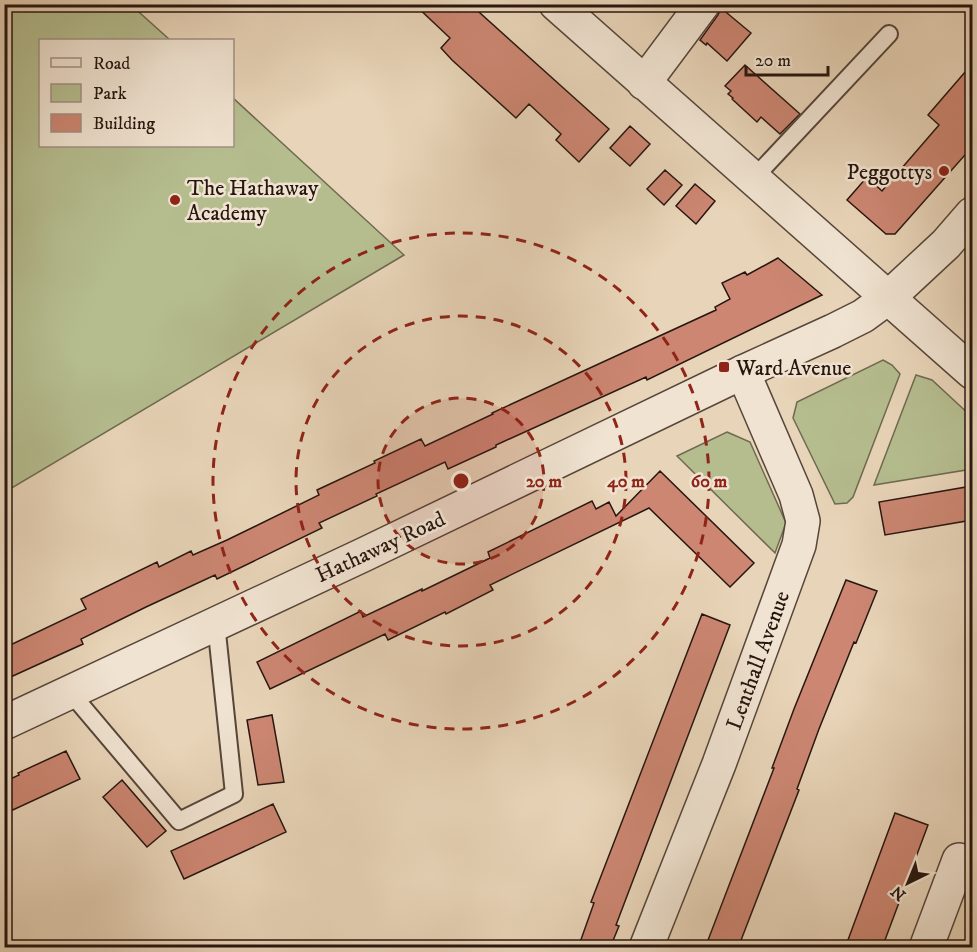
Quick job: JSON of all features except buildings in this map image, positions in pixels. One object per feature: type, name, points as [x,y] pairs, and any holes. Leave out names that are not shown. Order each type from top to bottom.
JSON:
[{"type":"street","points":[[556,4],[972,372]]},
{"type":"street","points":[[644,83],[703,4]]},
{"type":"street","name":"Hathaway Road","points":[[4,723],[363,555],[743,372],[833,332],[863,316],[889,297],[946,244],[972,214]]},
{"type":"street","name":"Lenthall Avenue","points":[[646,948],[719,764],[799,545],[803,521],[796,495],[743,372]]},
{"type":"street","points":[[926,948],[960,896],[959,860]]},
{"type":"lane","points":[[753,178],[889,34]]},
{"type":"lane","points":[[70,692],[179,820],[197,812],[234,794],[216,623]]},
{"type":"green space","name":"The Hathaway Academy","points":[[4,5],[131,5],[169,39],[39,39],[39,147],[234,147],[234,99],[404,255],[5,492]]},
{"type":"green space","points":[[883,360],[892,365],[900,374],[853,497],[847,503],[835,504],[793,418],[797,402]]},
{"type":"green space","points":[[916,375],[932,380],[972,417],[972,469],[874,485]]},
{"type":"green space","points":[[727,432],[750,442],[786,523],[775,553],[677,456]]},
{"type":"place","name":"Peggottys","points":[[944,171]]},
{"type":"place","name":"The Hathaway Academy","points":[[175,200]]},
{"type":"place","name":"Ward Avenue","points":[[724,367]]}]
